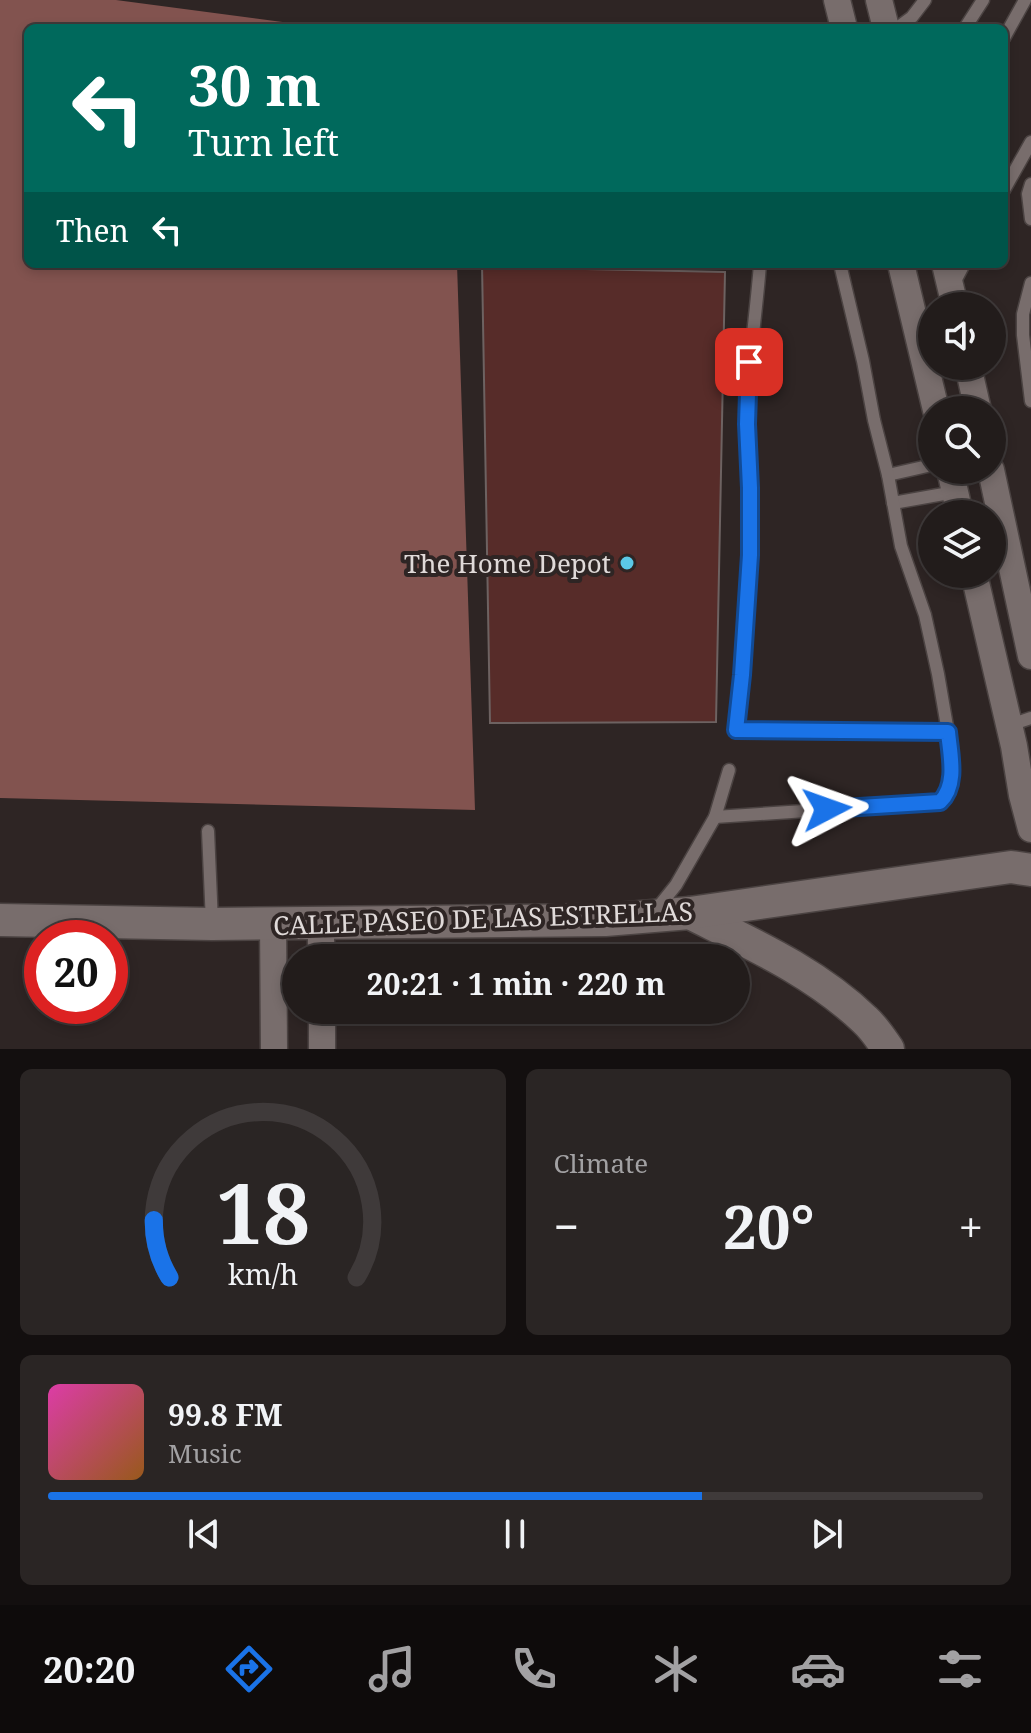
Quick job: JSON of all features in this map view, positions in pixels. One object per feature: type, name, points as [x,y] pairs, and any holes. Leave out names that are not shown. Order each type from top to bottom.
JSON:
[{"type":"street","points":[[837,0],[843,24]]},
{"type":"street","points":[[879,0],[885,24]]},
{"type":"street","points":[[902,268],[933,396]]},
{"type":"street","points":[[936,396],[959,380]]},
{"type":"street","points":[[994,484],[1031,656]]},
{"type":"street","points":[[978,588],[1019,733],[1022,795],[1031,829]]},
{"type":"street","name":"CALLE PASEO DE LAS ESTRELLAS","points":[[0,920],[212,924],[605,920],[690,913],[1024,865]]},
{"type":"street","points":[[690,913],[775,955],[825,985],[867,1021],[888,1049]]},
{"type":"street","points":[[273,924],[274,1049]]},
{"type":"street","points":[[321,924],[321,944]]},
{"type":"street","points":[[322,1024],[322,1049]]},
{"type":"lane","points":[[902,24],[925,0]]},
{"type":"lane","points":[[968,24],[983,0]]},
{"type":"lane","points":[[1008,31],[1025,0]]},
{"type":"lane","points":[[1008,183],[1031,142]]},
{"type":"lane","points":[[1031,184],[1028,194],[1031,219]]},
{"type":"lane","points":[[760,268],[749,362],[750,555],[736,730],[948,732]]},
{"type":"lane","points":[[715,817],[940,802],[947,796],[952,772],[948,732],[925,615],[901,546],[841,268]]},
{"type":"lane","points":[[950,286],[961,268]]},
{"type":"lane","points":[[1031,283],[1023,314],[1031,401]]},
{"type":"lane","points":[[888,475],[918,468]]},
{"type":"lane","points":[[893,503],[955,492]]},
{"type":"lane","points":[[651,916],[676,885],[715,817],[729,770]]},
{"type":"lane","points":[[208,831],[212,924]]},
{"type":"shaded area","points":[[0,0],[116,0],[298,24],[24,24],[24,268],[457,268],[475,810],[0,798]]},
{"type":"building","points":[[482,268],[725,272],[716,722],[490,723]]},
{"type":"place","name":"The Home Depot","points":[[627,563]]},
{"type":"route","points":[[749,362],[750,555],[736,730],[948,732],[952,772],[947,796],[940,802],[827,809]]}]
